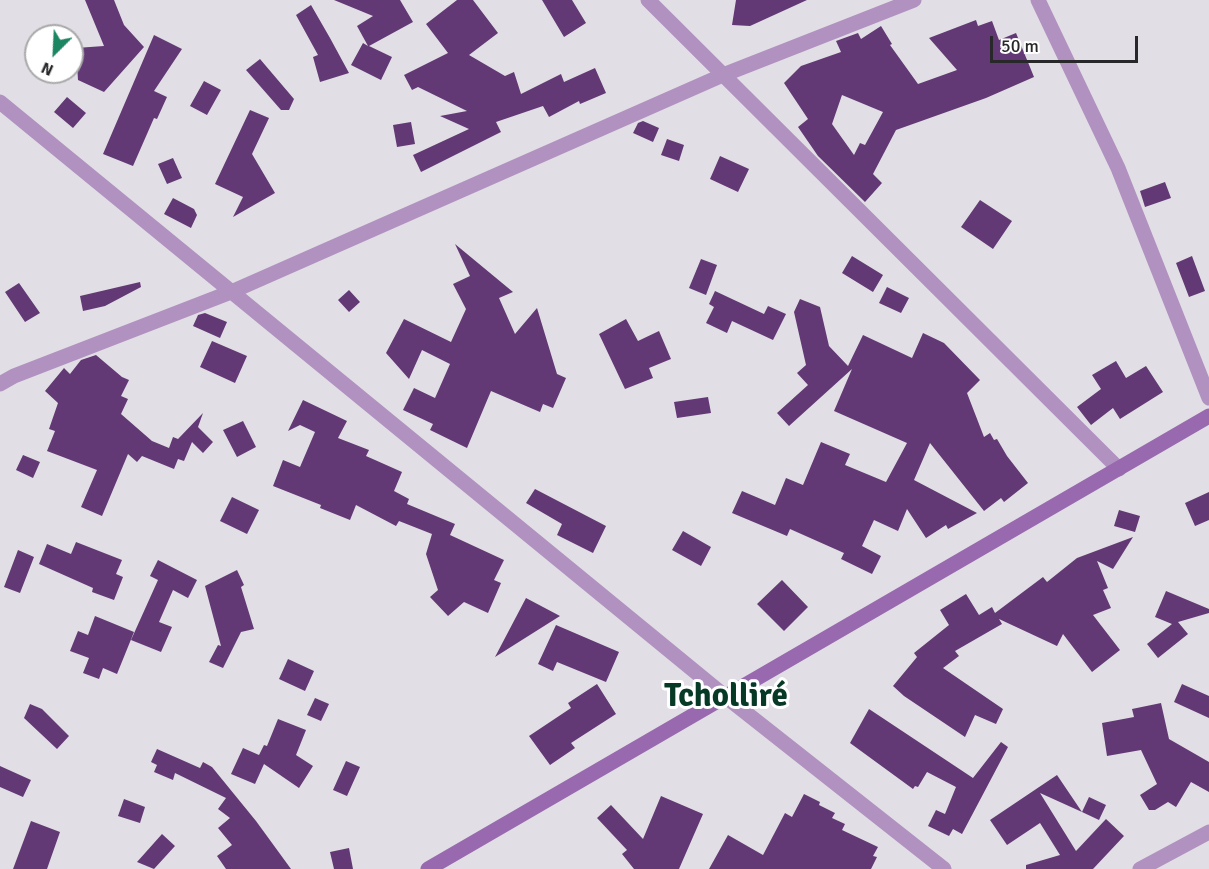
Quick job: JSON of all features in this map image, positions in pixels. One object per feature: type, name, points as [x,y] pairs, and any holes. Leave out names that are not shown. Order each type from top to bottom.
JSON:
[{"type":"main road","points":[[428,869],[1209,416]]},
{"type":"street","points":[[648,0],[1119,469]]},
{"type":"street","points":[[0,384],[14,376],[231,292],[723,75],[914,0]]},
{"type":"street","points":[[1038,0],[1118,168],[1209,398]]},
{"type":"street","points":[[0,102],[726,697],[944,869]]},
{"type":"street","points":[[1140,869],[1209,832]]},
{"type":"building","points":[[85,0],[114,0],[124,25],[144,47],[104,92],[84,83],[84,47],[104,46]]},
{"type":"building","points":[[334,0],[400,0],[413,22],[369,46],[392,57],[381,80],[351,65],[363,43],[368,46],[357,26],[373,16]]},
{"type":"building","points":[[457,0],[473,0],[498,33],[469,55],[505,76],[514,72],[521,94],[561,74],[564,82],[595,68],[606,93],[580,104],[579,101],[549,117],[543,106],[496,122],[501,132],[421,172],[413,155],[469,129],[440,116],[467,111],[418,87],[412,90],[404,75],[448,53],[426,24]]},
{"type":"building","points":[[542,0],[572,0],[586,23],[564,37]]},
{"type":"building","points":[[736,0],[807,0],[750,26],[732,25]]},
{"type":"building","points":[[311,5],[349,73],[320,82],[313,57],[318,55],[296,15]]},
{"type":"building","points":[[976,20],[978,26],[992,21],[999,40],[1016,33],[1034,77],[986,98],[896,130],[873,174],[882,183],[865,202],[818,156],[798,127],[808,119],[784,83],[801,66],[841,52],[836,41],[858,33],[861,39],[881,26],[892,44],[890,45],[918,84],[957,70],[929,38]],"holes":[[[842,95],[883,112],[865,145],[860,143],[854,155],[832,124]]]},
{"type":"building","points":[[154,35],[182,49],[154,91],[167,97],[157,119],[154,118],[133,166],[103,154]]},
{"type":"building","points":[[260,59],[294,99],[289,110],[281,110],[246,70]]},
{"type":"building","points":[[204,81],[221,90],[207,115],[190,106]]},
{"type":"building","points":[[67,97],[86,113],[73,128],[54,112]]},
{"type":"building","points":[[250,110],[269,118],[252,154],[275,193],[233,217],[243,197],[215,184]]},
{"type":"building","points":[[643,121],[659,128],[653,142],[633,133],[638,123]]},
{"type":"building","points":[[411,122],[415,144],[397,147],[393,125]]},
{"type":"building","points":[[667,139],[684,145],[679,161],[661,155]]},
{"type":"building","points":[[720,156],[749,169],[738,192],[710,179]]},
{"type":"building","points":[[173,158],[182,178],[167,184],[158,164]]},
{"type":"building","points":[[1165,182],[1171,198],[1145,207],[1140,191]]},
{"type":"building","points":[[173,198],[194,209],[197,215],[191,228],[164,214]]},
{"type":"building","points":[[980,200],[1012,221],[993,249],[961,227]]},
{"type":"building","points":[[455,244],[513,292],[499,298],[515,334],[537,308],[557,374],[566,378],[553,408],[543,404],[540,412],[491,391],[467,448],[430,430],[433,424],[403,410],[414,388],[435,398],[450,364],[422,350],[409,379],[386,353],[404,319],[451,342],[466,309],[453,284],[470,276]]},
{"type":"building","points":[[852,256],[883,275],[873,292],[842,273]]},
{"type":"building","points":[[1192,256],[1205,291],[1189,297],[1176,263]]},
{"type":"building","points":[[701,259],[717,265],[706,295],[689,288]]},
{"type":"building","points":[[140,282],[141,287],[105,306],[83,311],[80,296]]},
{"type":"building","points":[[19,283],[40,313],[25,322],[5,292]]},
{"type":"building","points":[[887,287],[909,298],[901,313],[879,303]]},
{"type":"building","points":[[349,290],[360,302],[349,312],[338,300]]},
{"type":"building","points":[[715,291],[764,314],[768,306],[786,314],[773,340],[732,321],[727,333],[706,323],[714,307],[709,304]]},
{"type":"building","points":[[800,299],[820,307],[829,346],[848,366],[863,335],[912,358],[923,333],[944,343],[980,380],[967,393],[984,437],[990,433],[994,440],[997,439],[1028,483],[1004,502],[1001,498],[984,511],[930,443],[914,480],[977,513],[948,529],[946,525],[926,538],[907,509],[898,531],[874,520],[862,546],[881,556],[872,574],[841,559],[844,553],[790,529],[787,536],[732,513],[742,491],[775,505],[786,478],[803,485],[821,442],[850,454],[845,465],[886,482],[907,443],[834,411],[852,369],[789,426],[777,413],[808,385],[797,373],[806,365],[794,312]]},
{"type":"building","points":[[205,313],[227,322],[220,338],[193,326],[198,315]]},
{"type":"building","points":[[626,319],[638,341],[659,331],[671,359],[649,368],[653,378],[625,389],[599,334]]},
{"type":"building","points":[[212,341],[247,356],[235,383],[200,367]]},
{"type":"building","points":[[96,355],[122,377],[129,380],[121,396],[128,399],[121,414],[152,441],[169,448],[173,437],[178,439],[203,413],[198,427],[213,442],[203,453],[192,442],[184,461],[178,459],[174,469],[142,456],[137,462],[128,454],[102,516],[81,507],[97,470],[47,451],[55,431],[49,429],[58,403],[45,391],[64,368],[70,374],[81,360]]},
{"type":"building","points":[[1116,361],[1126,378],[1146,366],[1163,392],[1120,419],[1113,408],[1091,425],[1077,407],[1101,389],[1092,375]]},
{"type":"building","points":[[708,397],[711,413],[677,418],[674,402]]},
{"type":"building","points":[[303,400],[347,421],[338,438],[369,450],[366,456],[402,472],[394,491],[409,499],[407,504],[455,524],[450,535],[504,560],[494,580],[501,583],[488,613],[464,602],[448,616],[430,597],[438,590],[426,554],[432,534],[399,521],[396,526],[356,505],[350,520],[320,508],[321,505],[273,486],[283,460],[300,467],[315,432],[300,425],[288,431]]},
{"type":"building","points":[[243,421],[256,447],[237,457],[223,430]]},
{"type":"building","points":[[23,455],[40,462],[33,478],[16,470]]},
{"type":"building","points":[[535,489],[606,526],[593,553],[557,535],[562,524],[526,503]]},
{"type":"building","points":[[1209,492],[1209,520],[1195,526],[1185,503]]},
{"type":"building","points":[[232,497],[259,510],[247,534],[220,521]]},
{"type":"building","points":[[1119,510],[1140,516],[1135,532],[1114,526]]},
{"type":"building","points":[[683,531],[711,547],[701,566],[672,550]]},
{"type":"building","points":[[1133,537],[1113,569],[1097,561],[1108,588],[1103,590],[1111,608],[1093,615],[1120,650],[1092,672],[1063,634],[1057,646],[999,619],[1002,624],[955,651],[959,656],[943,668],[1003,709],[996,724],[975,715],[965,737],[904,696],[893,686],[917,657],[914,653],[949,625],[940,610],[966,594],[979,615],[992,607],[995,613],[1043,577],[1047,582],[1077,558]]},
{"type":"building","points":[[76,542],[122,560],[116,574],[123,577],[114,600],[92,592],[93,588],[39,564],[47,544],[71,554]]},
{"type":"building","points":[[18,550],[34,557],[20,593],[4,587]]},
{"type":"building","points":[[158,560],[197,580],[188,598],[173,590],[159,622],[172,627],[161,652],[131,640],[158,580],[150,576]]},
{"type":"building","points":[[237,570],[244,585],[241,587],[254,629],[241,632],[223,668],[209,662],[218,645],[221,646],[205,586]]},
{"type":"building","points":[[782,580],[808,607],[784,631],[757,604]]},
{"type":"building","points":[[1166,591],[1209,609],[1209,613],[1178,622],[1188,634],[1158,658],[1147,644],[1172,624],[1155,617]]},
{"type":"building","points":[[526,598],[560,616],[495,657]]},
{"type":"building","points":[[95,616],[134,632],[117,674],[103,668],[99,679],[83,673],[89,658],[70,651],[78,631],[88,635]]},
{"type":"building","points":[[556,625],[619,652],[606,682],[557,662],[553,671],[538,664]]},
{"type":"building","points":[[288,659],[314,671],[305,691],[279,679]]},
{"type":"building","points":[[597,684],[616,714],[571,743],[575,748],[550,765],[529,736],[571,708],[568,703]]},
{"type":"building","points":[[1182,684],[1209,696],[1209,718],[1174,702]]},
{"type":"building","points":[[315,698],[329,704],[321,721],[307,715]]},
{"type":"building","points":[[1161,703],[1169,739],[1209,762],[1209,792],[1191,782],[1176,807],[1168,802],[1155,810],[1149,810],[1140,795],[1157,784],[1141,750],[1107,756],[1102,723],[1134,717],[1132,709]]},
{"type":"building","points":[[30,704],[42,709],[69,736],[57,749],[24,718]]},
{"type":"building","points":[[869,709],[973,778],[1001,742],[1008,747],[962,834],[953,829],[949,836],[928,826],[936,810],[945,814],[956,787],[927,772],[918,787],[915,786],[913,789],[850,743]]},
{"type":"building","points":[[278,719],[306,730],[296,755],[313,766],[299,788],[264,764],[255,784],[231,774],[243,748],[259,755],[264,745],[267,746]]},
{"type":"building","points":[[157,749],[200,768],[203,762],[212,767],[291,869],[226,869],[217,856],[232,845],[218,828],[230,818],[218,809],[226,798],[175,773],[173,780],[154,772],[157,765],[151,762]]},
{"type":"building","points":[[346,761],[360,767],[347,796],[333,790]]},
{"type":"building","points":[[0,766],[31,780],[23,797],[0,787]]},
{"type":"building","points":[[1057,775],[1082,812],[1040,793],[1076,851],[1106,819],[1124,836],[1093,869],[1026,869],[1026,865],[1060,855],[1040,823],[1007,845],[990,820]]},
{"type":"building","points":[[804,794],[835,813],[832,818],[845,824],[842,830],[878,847],[873,856],[877,857],[871,869],[709,869],[728,835],[763,855],[785,813],[792,817]]},
{"type":"building","points":[[661,796],[703,814],[679,869],[634,869],[622,854],[627,850],[597,818],[611,805],[643,839]]},
{"type":"building","points":[[1089,797],[1106,805],[1099,820],[1082,812]]},
{"type":"building","points":[[124,799],[145,807],[140,823],[118,816]]},
{"type":"building","points":[[31,821],[60,832],[47,869],[13,869]]},
{"type":"building","points":[[162,834],[175,846],[154,869],[137,862]]},
{"type":"building","points":[[349,848],[353,869],[334,869],[330,852]]},
{"type":"district","name":"Tcholliré","points":[[726,697]]}]
